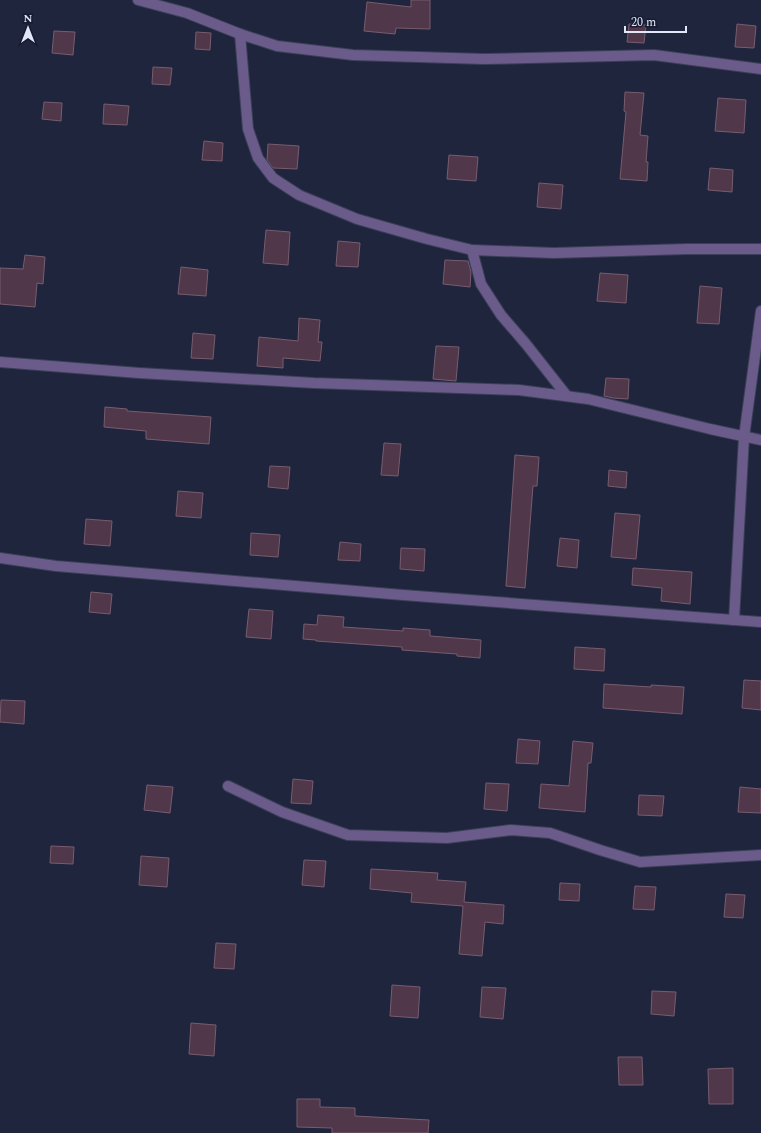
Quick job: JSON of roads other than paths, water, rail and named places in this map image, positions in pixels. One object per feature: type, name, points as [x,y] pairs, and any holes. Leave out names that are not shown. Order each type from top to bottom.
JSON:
[{"type":"street","points":[[138,0],[187,13],[240,34],[277,46],[353,55],[484,59],[654,55],[761,69]]},
{"type":"street","points":[[240,34],[248,129],[258,158],[273,178],[299,195],[357,219],[472,250],[554,253],[687,249],[761,249]]},
{"type":"street","points":[[472,250],[481,284],[501,315],[567,396]]},
{"type":"street","points":[[734,620],[744,437],[761,311]]},
{"type":"street","points":[[0,362],[139,373],[314,383],[519,390],[588,399],[761,440]]},
{"type":"street","points":[[0,558],[56,566],[396,595],[761,622]]},
{"type":"street","points":[[228,786],[282,812],[348,835],[447,838],[511,830],[550,833],[640,862],[761,855]]}]
